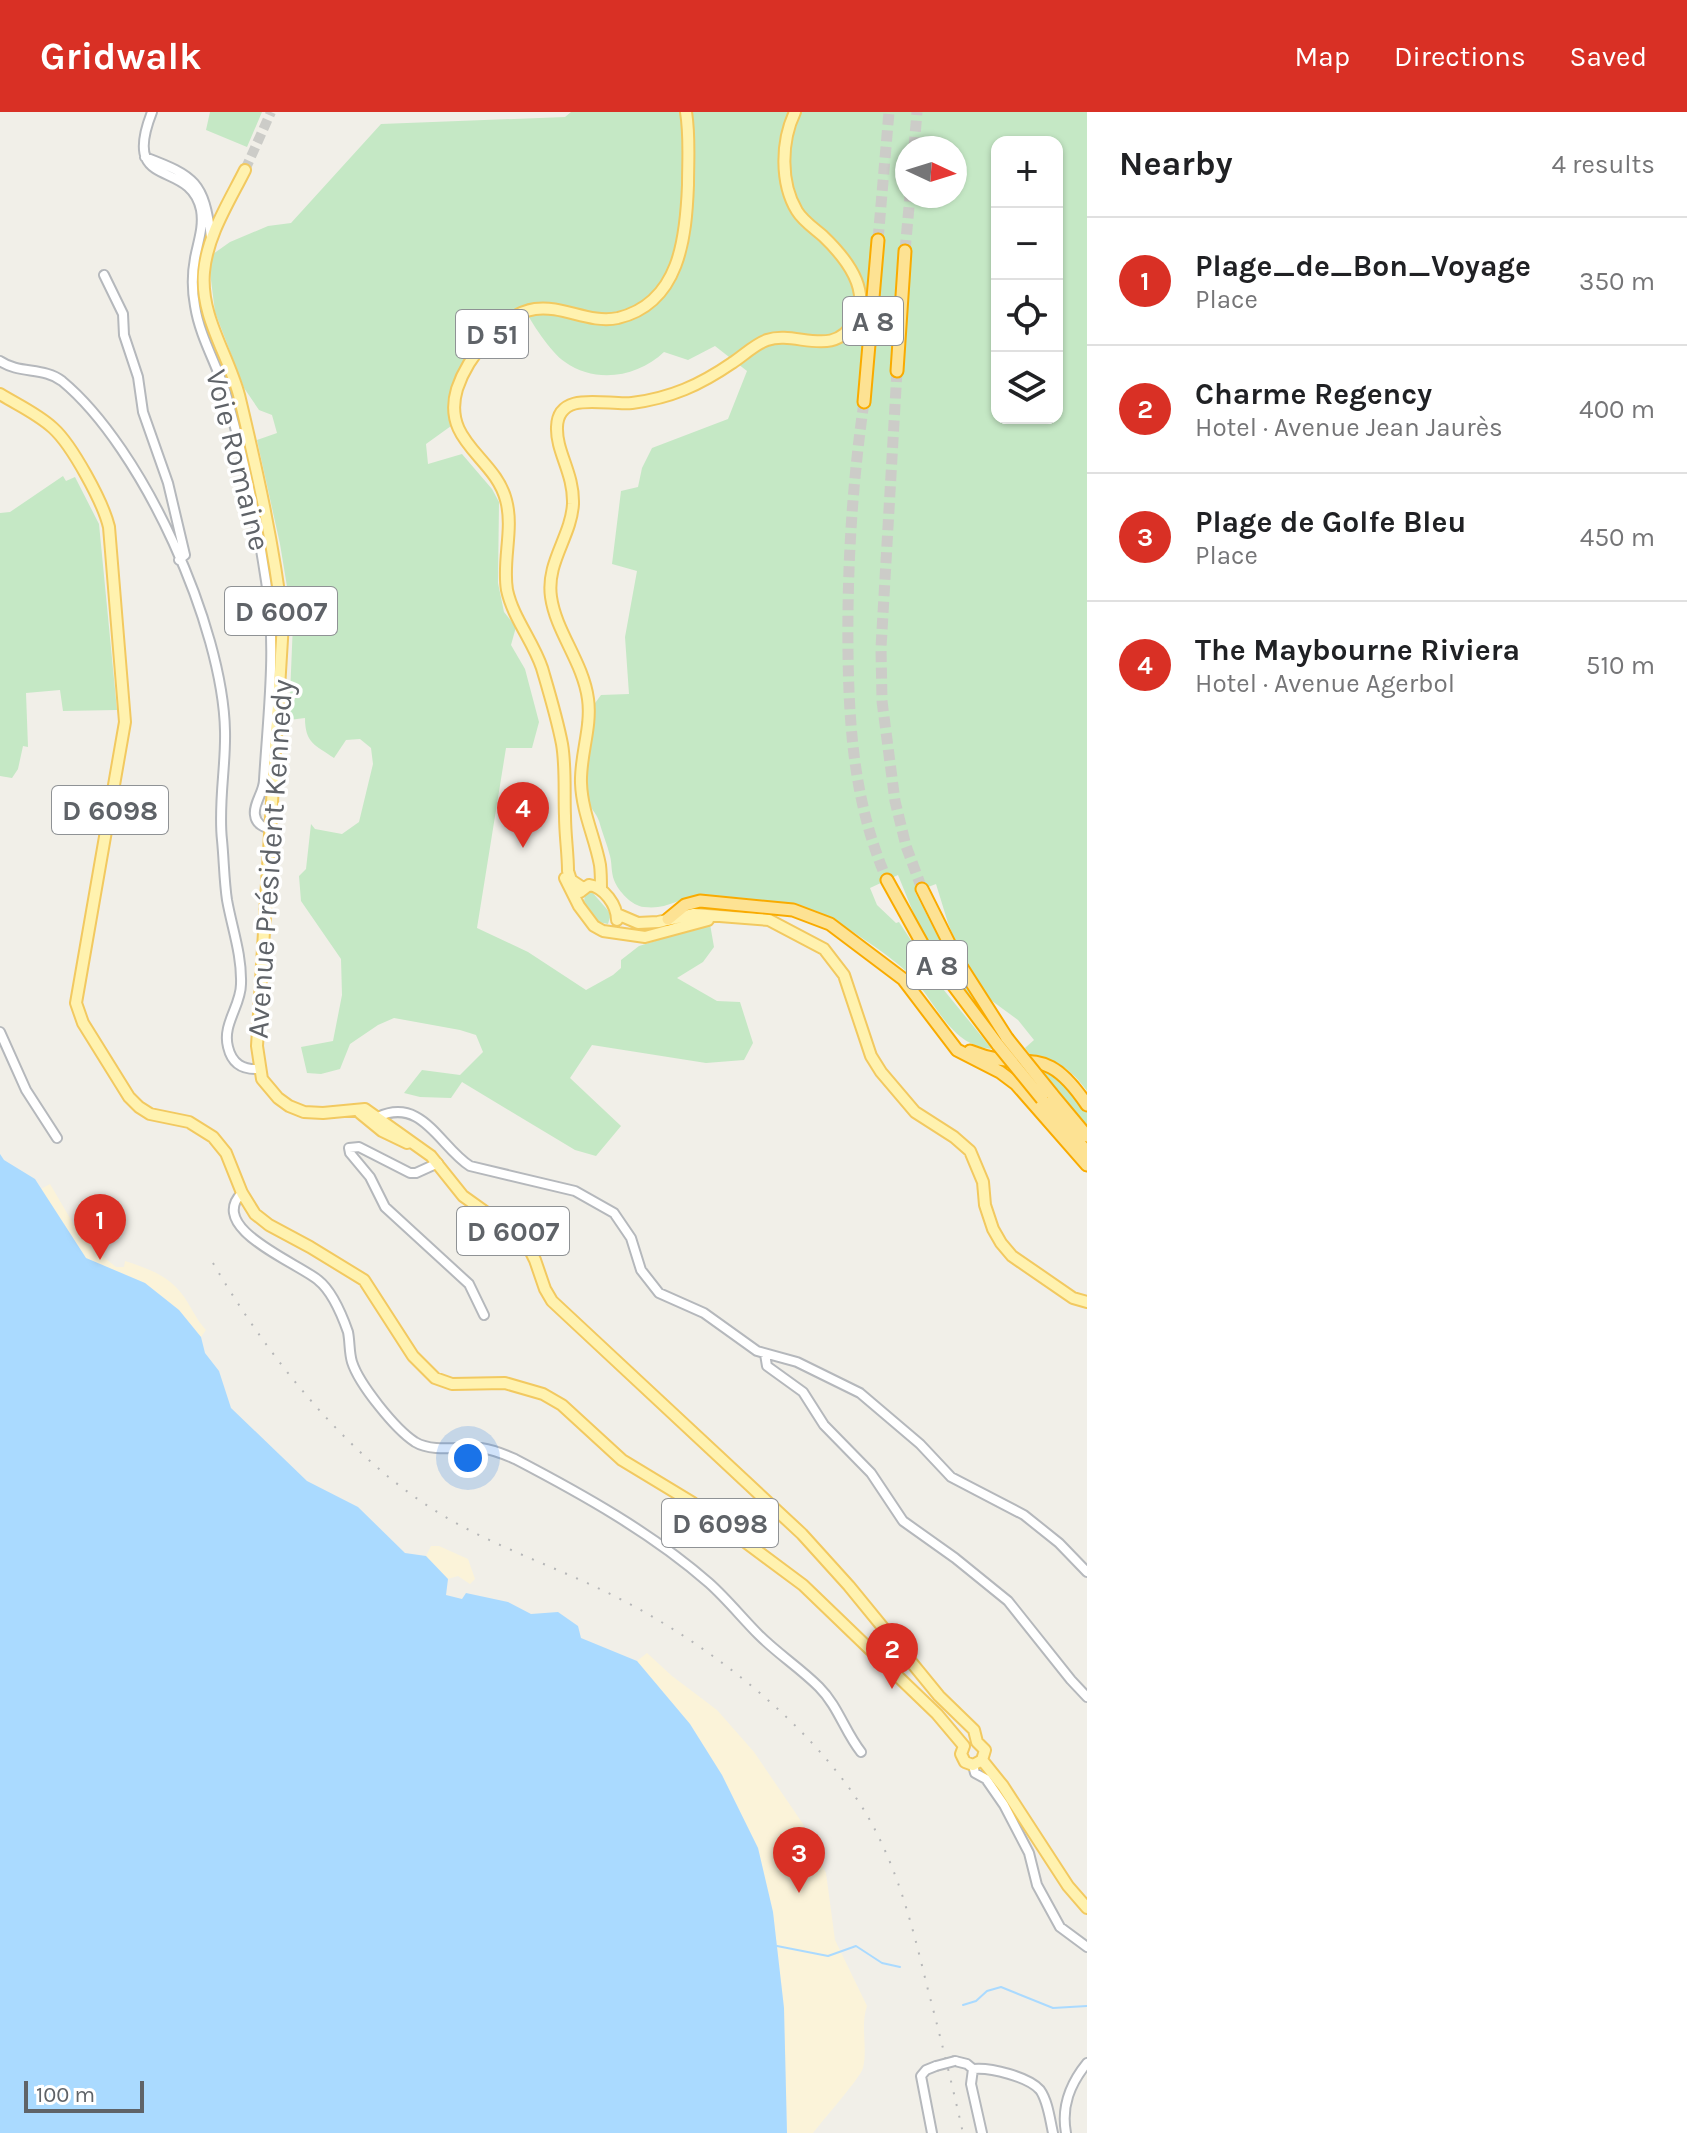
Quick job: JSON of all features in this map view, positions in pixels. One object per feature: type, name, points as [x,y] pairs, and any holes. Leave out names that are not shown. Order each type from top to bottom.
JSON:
[{"type":"highway","name":"A 8","points":[[864,402],[878,240]]},
{"type":"highway","name":"A 8","points":[[897,371],[905,251]]},
{"type":"highway","name":"A 8","points":[[887,880],[923,945],[1047,1097],[1087,1152]]},
{"type":"highway","name":"A 8","points":[[922,889],[1002,1041]]},
{"type":"highway","points":[[668,919],[679,908],[694,902],[712,902],[793,910],[830,924],[903,979],[942,1028],[949,1042],[963,1055],[1000,1072],[1016,1084],[1087,1165]]},
{"type":"highway","points":[[681,915],[712,902]]},
{"type":"highway","points":[[942,1028],[974,1053],[1047,1064],[1070,1080],[1087,1105]]},
{"type":"highway","name":"A 8","points":[[1047,1097],[1087,1136]]},
{"type":"main road","name":"D 51","points":[[578,899],[565,877],[562,745],[536,651],[510,602],[507,588],[506,500],[498,479],[461,435],[455,403],[465,372],[487,340],[512,318],[536,309],[595,319],[616,318],[633,313],[654,300],[668,284],[678,265],[684,239],[688,154],[686,112]]},
{"type":"main road","points":[[726,917],[689,923],[640,937],[603,931],[594,926],[579,906],[578,899],[595,875],[595,852],[581,782],[588,699],[576,659],[551,599],[550,576],[573,506],[570,472],[557,437],[558,417],[564,409],[578,402],[623,404],[683,392],[710,378],[768,339],[827,341],[850,329],[860,305],[856,278],[834,247],[798,212],[789,190],[784,145],[795,112]]},
{"type":"main road","name":"Avenue Président Kennedy","points":[[245,170],[211,241],[204,271],[207,307],[238,393],[274,553],[283,623],[257,1046],[259,1069],[267,1087],[289,1106],[304,1112],[323,1113],[351,1109],[379,1123]]},
{"type":"main road","name":"D 6098","points":[[0,394],[60,434],[103,510],[111,539],[125,722],[77,989],[78,1012],[129,1097],[150,1114],[189,1122],[213,1137],[226,1153],[242,1193],[255,1214],[364,1280],[407,1348],[435,1378],[452,1384],[505,1383],[551,1398],[572,1413],[622,1460],[693,1503],[803,1585],[937,1714],[964,1746]]},
{"type":"main road","name":"D 51","points":[[566,852],[569,876],[586,887]]},
{"type":"main road","points":[[595,852],[600,864],[601,889],[617,914],[628,921],[638,923],[681,915],[710,914],[777,923],[818,944],[830,954],[844,975],[871,1056],[881,1072],[915,1112],[970,1151],[983,1182],[985,1205],[993,1229],[1001,1243],[1012,1256],[1073,1298],[1087,1302]]},
{"type":"main road","points":[[586,887],[601,889]]},
{"type":"main road","points":[[609,930],[616,924],[617,914]]},
{"type":"main road","points":[[656,934],[681,915]]},
{"type":"main road","name":"D 6007","points":[[379,1123],[438,1163],[463,1196],[527,1244],[545,1289],[565,1314],[802,1534],[939,1696],[974,1730],[977,1742]]},
{"type":"main road","points":[[978,1763],[985,1750],[977,1742],[970,1742],[964,1746],[963,1758],[978,1763],[1003,1786],[1068,1886],[1087,1908]]},
{"type":"street","points":[[152,112],[143,137],[144,156],[194,182],[202,191],[211,241]]},
{"type":"street","name":"Voie Romaine","points":[[144,156],[149,164],[192,191],[201,210],[201,233],[193,268],[195,309],[227,399],[260,545],[270,605],[272,626],[264,781],[254,810],[257,821],[272,829]]},
{"type":"street","points":[[206,208],[223,214]]},
{"type":"street","points":[[104,275],[123,314],[124,335],[138,377],[143,412],[168,483],[185,555],[179,560]]},
{"type":"street","points":[[0,361],[15,368],[55,376],[78,396],[135,467],[210,633],[224,703],[221,834],[227,900],[238,949],[241,986],[226,1037],[234,1060],[241,1067],[259,1069]]},
{"type":"street","points":[[0,1032],[26,1090],[57,1138]]},
{"type":"street","points":[[379,1123],[394,1114],[412,1114],[425,1121],[458,1158],[470,1166],[575,1191],[614,1213],[631,1238],[641,1270],[659,1293],[704,1313],[765,1354],[797,1362],[860,1393],[920,1444],[951,1477],[1024,1515],[1059,1543],[1087,1572]]},
{"type":"street","points":[[438,1163],[410,1173],[359,1147],[349,1148],[370,1177],[385,1207],[469,1284],[484,1315]]},
{"type":"street","points":[[242,1193],[234,1205],[237,1224],[252,1238],[320,1281],[349,1335],[352,1363],[363,1385],[388,1416],[416,1442],[494,1450],[541,1472],[643,1534],[708,1582],[760,1636],[819,1687],[839,1712],[852,1741],[861,1752]]},
{"type":"street","points":[[765,1354],[767,1366],[803,1392],[824,1425],[871,1473],[903,1521],[1008,1601],[1087,1697]]},
{"type":"street","points":[[978,1763],[975,1773],[986,1779],[1004,1805],[1029,1853],[1037,1885],[1060,1927],[1087,1947]]},
{"type":"street","points":[[932,2133],[921,2076],[926,2070],[955,2061],[973,2069],[990,2068],[1032,2083],[1043,2097],[1053,2133]]},
{"type":"street","points":[[1066,2133],[1066,2098],[1087,2063]]},
{"type":"street","points":[[973,2069],[971,2084],[982,2133]]},
{"type":"green space","points":[[210,112],[262,112],[247,147],[206,130]]},
{"type":"green space","points":[[571,112],[1087,112],[1087,1091],[1064,1067],[1031,1056],[1025,1048],[1034,1040],[1018,1020],[988,998],[961,955],[936,884],[915,892],[952,964],[988,1023],[920,929],[898,875],[870,888],[877,905],[896,923],[899,922],[943,989],[992,1049],[965,1040],[944,1020],[919,985],[901,967],[818,912],[777,902],[708,896],[690,897],[660,907],[644,907],[630,901],[619,889],[599,821],[588,800],[581,722],[601,695],[629,694],[625,637],[637,571],[612,564],[621,491],[638,487],[642,468],[652,448],[728,419],[747,371],[715,346],[688,360],[664,352],[654,361],[629,372],[616,375],[590,373],[559,358],[523,306],[507,315],[479,340],[468,356],[454,389],[451,426],[426,444],[428,464],[462,454],[499,502],[498,583],[504,612],[516,627],[511,645],[525,669],[539,722],[532,748],[506,748],[477,928],[528,952],[586,990],[613,975],[621,968],[621,960],[639,946],[710,924],[714,947],[703,962],[677,978],[717,1001],[740,1002],[753,1043],[744,1060],[706,1063],[592,1045],[570,1078],[621,1126],[596,1156],[575,1150],[462,1082],[451,1098],[404,1093],[422,1070],[460,1075],[483,1052],[476,1035],[460,1030],[394,1018],[350,1044],[340,1069],[321,1074],[307,1073],[301,1047],[333,1041],[342,995],[341,959],[301,901],[299,876],[306,869],[311,824],[315,829],[342,834],[359,822],[373,764],[371,748],[360,739],[346,740],[334,758],[309,738],[305,718],[289,720],[293,623],[280,544],[257,440],[277,433],[272,415],[259,410],[244,388],[215,312],[210,272],[213,254],[230,242],[268,226],[291,223],[381,124],[565,117]]},
{"type":"green space","points":[[63,476],[66,481],[75,477],[99,524],[117,710],[63,711],[60,690],[26,693],[28,747],[23,746],[18,769],[12,778],[0,776],[0,513],[10,512]]},
{"type":"green space","points":[[592,892],[611,914],[608,924],[599,922],[584,902],[585,894]]},
{"type":"green space","points":[[1038,1065],[1059,1078],[1080,1100],[1087,1113],[1087,1127]]},
{"type":"sand","points":[[50,1184],[74,1225],[101,1255],[116,1267],[124,1267],[125,1261],[153,1271],[176,1287],[206,1330],[201,1337],[179,1310],[145,1283],[86,1258],[41,1189]]},
{"type":"sand","points":[[431,1546],[439,1546],[468,1559],[475,1579],[470,1584],[458,1576],[448,1579],[426,1556]]},
{"type":"sand","points":[[647,1653],[717,1710],[754,1752],[803,1824],[826,1873],[835,1940],[867,2006],[865,2052],[861,2073],[813,2133],[787,2133],[784,2008],[773,1912],[758,1848],[722,1775],[690,1724],[637,1661]]},
{"type":"water","points":[[0,1154],[4,1160],[35,1179],[86,1258],[145,1283],[179,1310],[201,1337],[205,1353],[219,1371],[231,1408],[307,1481],[358,1507],[405,1553],[426,1556],[448,1579],[446,1595],[462,1599],[466,1593],[508,1602],[531,1614],[558,1612],[578,1626],[581,1638],[637,1661],[690,1724],[722,1775],[758,1848],[773,1912],[784,2008],[787,2133],[0,2133]]},
{"type":"waterway","points":[[777,1946],[828,1956],[856,1946],[882,1963],[900,1967]]},
{"type":"waterway","points":[[963,2005],[1001,1987],[1053,2008],[1087,2006]]},
{"type":"tunnel","points":[[245,170],[271,112]]},
{"type":"tunnel","points":[[878,240],[889,112]]},
{"type":"tunnel","points":[[915,136],[917,112]]},
{"type":"tunnel","points":[[905,251],[909,208]]},
{"type":"tunnel","points":[[897,371],[881,648],[882,701],[895,801],[906,846],[922,889]]},
{"type":"tunnel","points":[[864,402],[849,558],[850,711],[861,796],[887,880]]},
{"type":"railway","points":[[213,1263],[256,1330],[307,1396],[335,1428],[396,1483],[449,1519],[602,1590],[676,1631],[748,1683],[813,1744],[864,1810],[886,1852],[915,1940],[963,2133]]},
{"type":"place","name":"The Maybourne Riviera","points":[[523,848]]},
{"type":"place","name":"Plage_de_Bon_Voyage","points":[[100,1260]]},
{"type":"place","name":"Charme Regency","points":[[892,1689]]},
{"type":"place","name":"Plage de Golfe Bleu","points":[[799,1893]]}]
